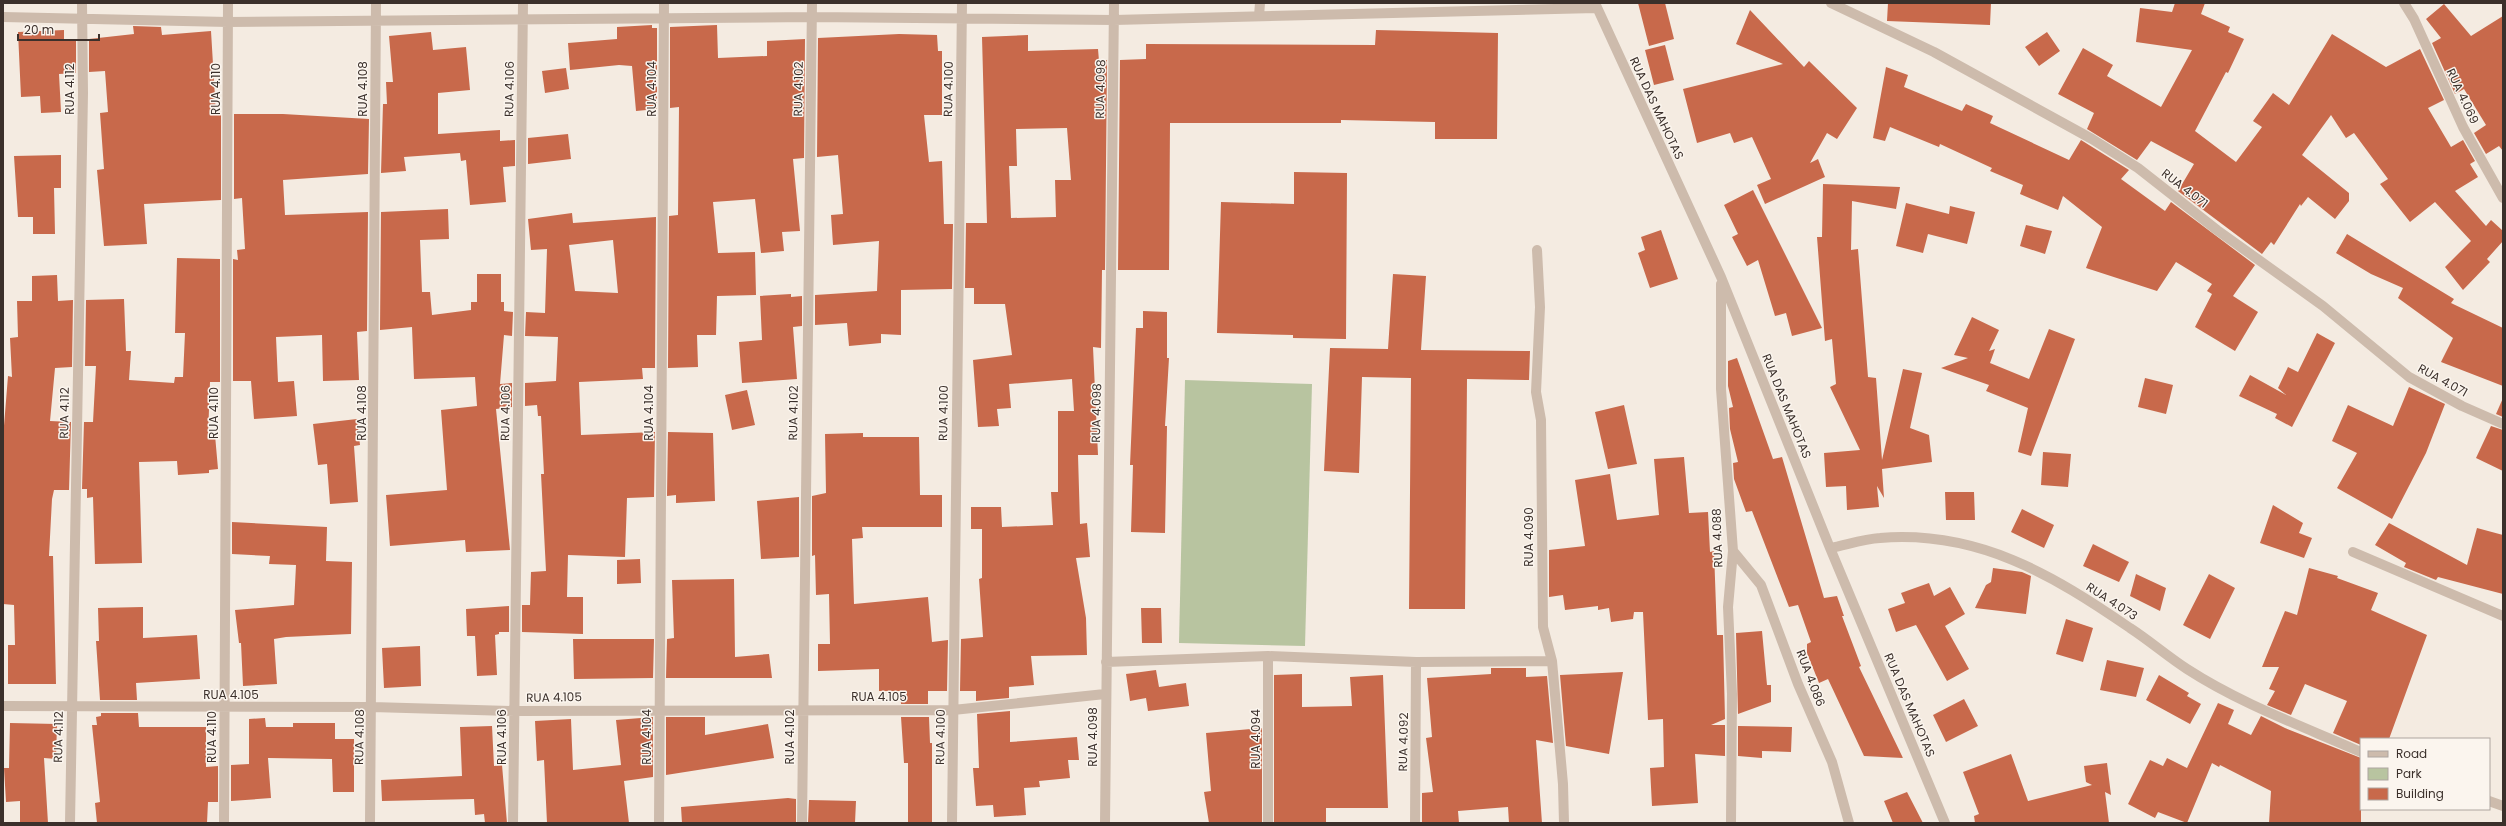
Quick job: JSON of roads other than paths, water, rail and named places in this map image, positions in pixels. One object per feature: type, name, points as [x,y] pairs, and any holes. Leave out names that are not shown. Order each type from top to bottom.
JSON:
[{"type":"street","name":"RUA 4.112","points":[[70,823],[83,93],[82,3]]},
{"type":"street","name":"RUA 4.110","points":[[224,823],[228,3]]},
{"type":"street","name":"RUA 4.108","points":[[370,823],[376,3]]},
{"type":"street","name":"RUA 4.106","points":[[513,823],[523,3]]},
{"type":"street","name":"RUA 4.104","points":[[659,823],[664,3]]},
{"type":"street","name":"RUA 4.102","points":[[802,823],[802,708],[812,3]]},
{"type":"street","name":"RUA 4.100","points":[[952,823],[962,3]]},
{"type":"street","name":"RUA 4.098","points":[[1105,823],[1114,3]]},
{"type":"street","points":[[1259,16],[1260,3]]},
{"type":"street","name":"RUA 4.071","points":[[1831,3],[1934,52],[2092,138],[2138,168],[2217,230],[2323,306],[2409,376],[2462,406],[2503,424]]},
{"type":"street","name":"RUA 4.069","points":[[2404,3],[2414,19],[2463,128],[2503,198]]},
{"type":"street","points":[[3,17],[228,22],[523,21],[812,17],[962,20],[1114,20],[1595,6]]},
{"type":"street","name":"RUA DAS MAHOTAS","points":[[1595,6],[1721,277],[1830,548],[1945,823]]},
{"type":"street","name":"RUA 4.090","points":[[1537,250],[1540,307],[1536,392],[1541,420],[1543,626],[1552,661],[1563,784],[1564,823]]},
{"type":"street","name":"RUA 4.088","points":[[1721,277],[1722,396],[1733,551],[1728,608],[1732,694],[1731,823]]},
{"type":"street","name":"RUA 4.073","points":[[1830,548],[1879,538],[1920,538],[1953,542],[1999,553],[2052,578],[2131,628],[2187,669],[2245,702],[2360,752]]},
{"type":"street","name":"RUA 4.086","points":[[1733,551],[1761,585],[1798,684],[1832,762],[1849,823]]},
{"type":"street","points":[[2353,552],[2503,616]]},
{"type":"street","points":[[1106,662],[1268,656],[1416,662],[1552,661]]},
{"type":"street","name":"RUA 4.094","points":[[1268,656],[1268,823]]},
{"type":"street","name":"RUA 4.092","points":[[1415,823],[1416,662]]},
{"type":"street","name":"RUA 4.105","points":[[3,706],[372,707],[514,711],[802,708],[953,710],[1106,694]]},
{"type":"street","points":[[2490,801],[2503,806]]}]
